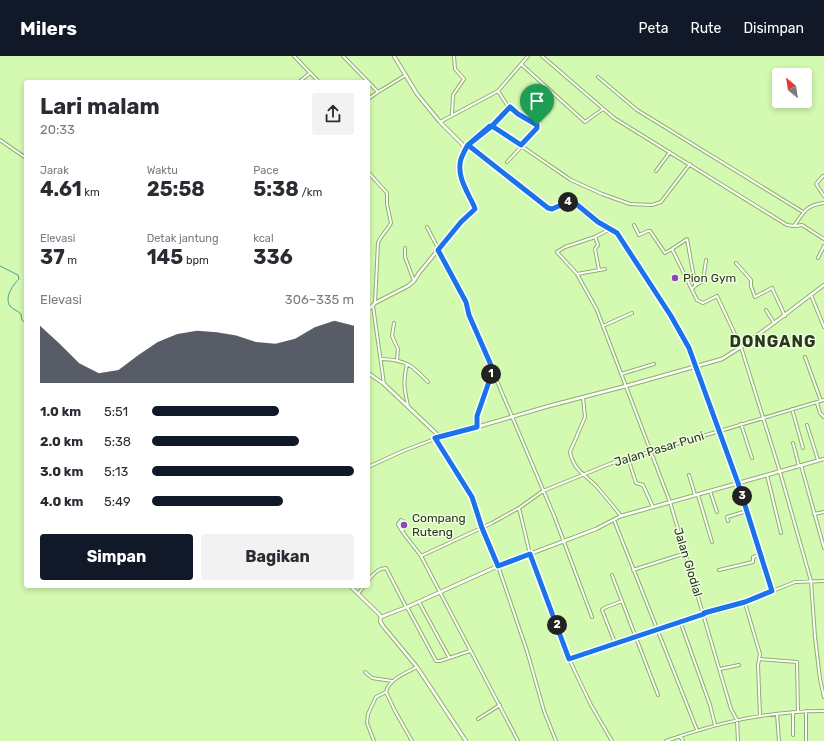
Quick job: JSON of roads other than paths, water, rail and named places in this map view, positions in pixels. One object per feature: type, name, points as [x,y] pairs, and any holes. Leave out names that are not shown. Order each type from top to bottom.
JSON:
[{"type":"street","points":[[294,56],[317,80]]},
{"type":"street","points":[[343,56],[366,80]]},
{"type":"street","points":[[394,56],[417,94],[440,122],[466,148]]},
{"type":"street","points":[[452,114],[453,95],[464,79],[455,69],[454,56]]},
{"type":"street","points":[[440,122],[452,114],[498,91],[528,56]]},
{"type":"street","points":[[542,56],[614,118],[787,225],[802,225],[824,239]]},
{"type":"street","points":[[521,64],[585,122],[604,109]]},
{"type":"street","points":[[301,80],[310,73]]},
{"type":"street","points":[[370,98],[406,75]]},
{"type":"street","points":[[598,77],[637,110],[803,212]]},
{"type":"street","points":[[370,84],[378,92]]},
{"type":"street","points":[[498,91],[506,104],[537,126],[507,162]]},
{"type":"street","points":[[370,308],[374,304],[408,286],[414,281],[461,222],[475,209],[459,172],[460,162],[468,145],[492,126],[510,107]]},
{"type":"street","points":[[492,126],[572,180],[602,194],[630,204],[652,205],[661,202],[690,164]]},
{"type":"street","points":[[0,140],[24,157]]},
{"type":"street","points":[[468,145],[548,208],[552,209],[568,202],[575,203],[598,222],[618,235],[671,316],[689,348],[697,366],[738,483],[772,591]]},
{"type":"street","points":[[656,171],[670,152]]},
{"type":"street","points":[[370,174],[387,194],[386,204],[391,223],[381,236],[378,243],[374,304],[384,384]]},
{"type":"street","points":[[823,176],[816,184],[824,196]]},
{"type":"street","points":[[794,226],[803,212],[812,206],[824,203]]},
{"type":"street","points":[[634,226],[639,235],[650,231],[666,253],[687,239],[696,285]]},
{"type":"street","points":[[427,227],[466,302],[469,315],[513,417],[564,542],[592,617]]},
{"type":"street","points":[[599,270],[596,249],[598,245],[595,237],[609,230]]},
{"type":"street","name":"Jalan Glodial","points":[[595,237],[558,251],[577,274],[597,310],[670,502],[704,613],[731,709],[737,720],[738,741]]},
{"type":"street","points":[[818,258],[824,246]]},
{"type":"street","points":[[405,248],[405,257],[414,281]]},
{"type":"street","points":[[672,248],[692,289],[692,293],[697,300],[701,303],[717,296],[741,347],[780,472],[811,581],[815,637],[820,679],[824,697]]},
{"type":"street","points":[[692,289],[703,280],[706,260]]},
{"type":"street","points":[[736,263],[751,280],[751,286],[755,297],[772,288],[785,316]]},
{"type":"street","points":[[577,274],[606,269]]},
{"type":"street","points":[[370,466],[435,438],[722,359],[785,316],[824,285]]},
{"type":"street","points":[[811,295],[824,327]]},
{"type":"street","points":[[766,310],[774,323]]},
{"type":"street","points":[[603,326],[632,313]]},
{"type":"street","points":[[394,323],[392,336],[398,349],[397,360]]},
{"type":"street","points":[[805,357],[823,401]]},
{"type":"street","points":[[381,359],[397,360],[416,368],[428,382]]},
{"type":"street","points":[[407,364],[404,378],[404,388],[409,407]]},
{"type":"street","points":[[621,374],[654,364]]},
{"type":"street","points":[[477,427],[478,415],[492,373],[494,372]]},
{"type":"street","points":[[370,374],[384,384],[440,437]]},
{"type":"street","points":[[583,397],[584,418],[570,452],[575,466],[582,475],[595,485],[621,516]]},
{"type":"street","name":"Jalan Pasar Puni","points":[[421,556],[482,528],[520,508],[543,491],[612,463],[823,401]]},
{"type":"street","points":[[817,402],[820,413],[824,417]]},
{"type":"street","points":[[792,410],[803,448]]},
{"type":"street","points":[[741,424],[752,458]]},
{"type":"street","points":[[808,425],[818,460]]},
{"type":"street","points":[[435,438],[472,497],[528,651],[544,711],[556,741]]},
{"type":"street","points":[[793,443],[824,548]]},
{"type":"street","points":[[628,458],[636,483],[644,485],[653,507]]},
{"type":"street","points":[[381,617],[419,602],[498,566],[596,529],[621,516],[824,459]]},
{"type":"street","points":[[689,475],[712,542]]},
{"type":"street","points":[[767,475],[781,533]]},
{"type":"street","points":[[710,491],[717,512]]},
{"type":"street","points":[[520,508],[530,554],[569,659],[590,705],[612,741]]},
{"type":"street","points":[[728,521],[728,517],[747,511]]},
{"type":"street","points":[[814,514],[824,512]]},
{"type":"street","points":[[613,519],[697,730]]},
{"type":"street","points":[[402,531],[405,527],[405,523],[402,520],[398,525],[400,530],[421,556],[518,741]]},
{"type":"street","points":[[633,570],[686,553]]},
{"type":"street","points":[[719,570],[753,562],[753,557],[761,555]]},
{"type":"street","points":[[370,579],[375,573],[383,568],[386,568],[436,661],[470,651]]},
{"type":"street","points":[[612,574],[658,695]]},
{"type":"street","points":[[569,659],[704,613],[745,602],[794,582],[824,581]]},
{"type":"street","points":[[352,588],[374,608],[381,617],[380,621],[383,626],[417,667],[466,741]]},
{"type":"street","points":[[358,594],[362,588]]},
{"type":"street","points":[[615,643],[602,610],[622,601]]},
{"type":"street","points":[[419,602],[449,657]]},
{"type":"street","points":[[745,602],[760,654],[758,665],[760,715]]},
{"type":"street","points":[[680,621],[710,705],[715,725]]},
{"type":"street","points":[[760,659],[797,662],[798,712]]},
{"type":"street","points":[[720,669],[739,665]]},
{"type":"street","points":[[412,741],[395,711],[386,689],[392,681],[417,667]]},
{"type":"street","points":[[365,672],[372,678],[392,681]]},
{"type":"street","points":[[374,741],[367,723],[368,714],[376,696],[386,692]]},
{"type":"street","points":[[478,719],[500,705]]},
{"type":"street","points":[[806,711],[806,741]]},
{"type":"street","points":[[666,741],[715,725],[760,715],[824,711]]},
{"type":"street","points":[[793,712],[793,735]]},
{"type":"street","points":[[777,714],[779,741]]},
{"type":"street","points":[[680,736],[683,741]]},
{"type":"waterway","points":[[0,266],[18,275],[19,279],[10,291],[8,303],[21,314],[22,320],[24,322]]},
{"type":"place","name":"Pion Gym","points":[[675,278]]},
{"type":"place","name":"Compang Ruteng","points":[[404,525]]},
{"type":"district","name":"DONGANG","points":[[773,341]]}]
